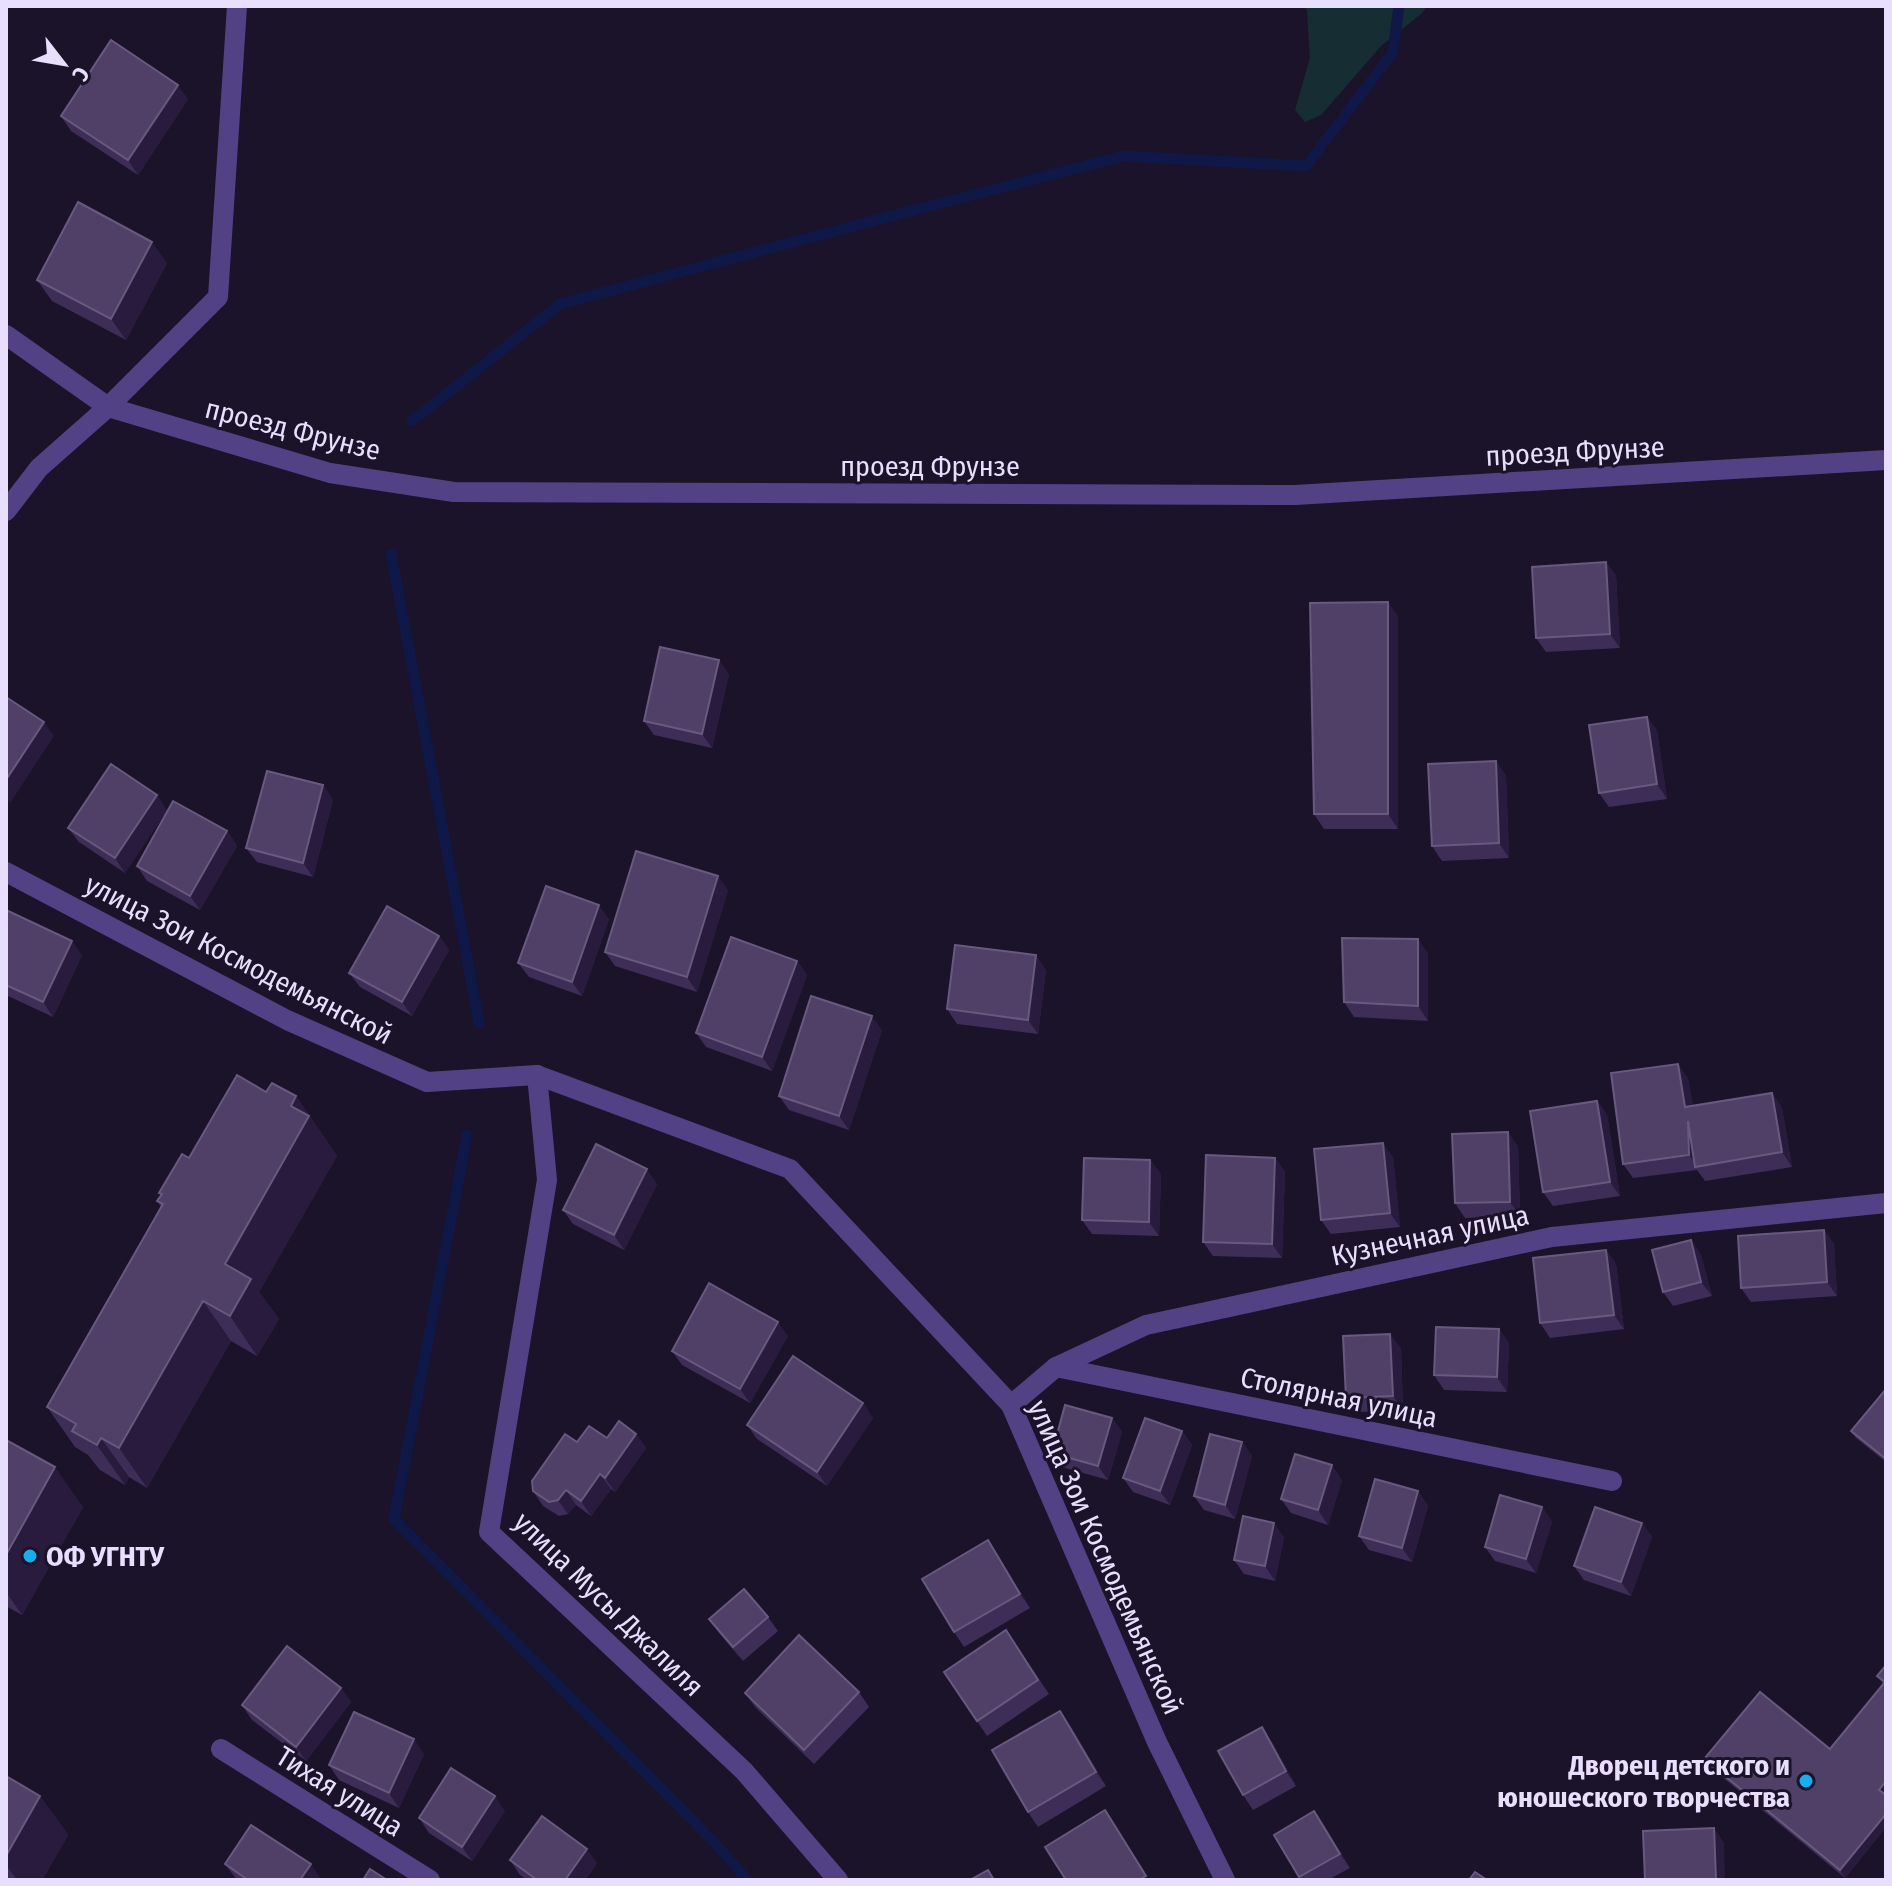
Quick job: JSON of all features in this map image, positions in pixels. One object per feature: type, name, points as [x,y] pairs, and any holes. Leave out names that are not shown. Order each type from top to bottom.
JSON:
[{"type":"street","points":[[6,511],[39,468],[108,407],[218,297],[237,6]]},
{"type":"street","name":"проезд Фрунзе","points":[[6,335],[108,407],[330,473],[454,492],[1295,495],[1886,460]]},
{"type":"street","name":"улица Зои Космодемьянской","points":[[6,872],[287,1020],[427,1082],[537,1075],[790,1169],[1011,1405],[1157,1742],[1225,1880]]},
{"type":"street","name":"улица Мусы Джалиля","points":[[537,1075],[547,1180],[489,1532],[744,1771],[838,1880]]},
{"type":"street","name":"Кузнечная улица","points":[[1011,1405],[1056,1367],[1146,1325],[1552,1237],[1886,1203]]},
{"type":"street","name":"Столярная улица","points":[[1056,1367],[1612,1481]]},
{"type":"street","name":"Тихая улица","points":[[221,1749],[430,1880]]},
{"type":"green space","points":[[1303,6],[1427,6],[1381,46],[1321,115],[1305,122],[1295,110],[1310,58],[1307,10]]},
{"type":"building","points":[[111,40],[178,85],[128,160],[61,116]]},
{"type":"building","points":[[78,202],[152,242],[111,319],[37,280]]},
{"type":"building","points":[[1606,562],[1610,634],[1536,638],[1532,567]]},
{"type":"building","points":[[1388,602],[1388,814],[1314,814],[1310,603]]},
{"type":"building","points":[[660,647],[719,660],[702,734],[644,721]]},
{"type":"building","points":[[6,697],[44,722],[6,780]]},
{"type":"building","points":[[1647,717],[1657,784],[1599,793],[1589,725]]},
{"type":"building","points":[[1496,761],[1499,843],[1432,846],[1428,764]]},
{"type":"building","points":[[111,764],[157,795],[115,858],[68,828]]},
{"type":"building","points":[[267,771],[323,785],[303,863],[246,848]]},
{"type":"building","points":[[173,801],[227,831],[190,896],[137,866]]},
{"type":"building","points":[[636,851],[718,876],[687,977],[605,952]]},
{"type":"building","points":[[546,886],[599,905],[572,982],[518,963]]},
{"type":"building","points":[[387,906],[439,936],[402,1002],[349,973]]},
{"type":"building","points":[[6,910],[72,941],[43,1002],[6,985]]},
{"type":"building","points":[[731,937],[797,961],[762,1057],[696,1033]]},
{"type":"building","points":[[1342,938],[1418,939],[1418,1006],[1344,1002]]},
{"type":"building","points":[[955,945],[1036,955],[1028,1020],[947,1009]]},
{"type":"building","points":[[811,996],[872,1016],[839,1116],[779,1096]]},
{"type":"building","points":[[1678,1064],[1685,1107],[1772,1093],[1782,1152],[1695,1167],[1688,1121],[1689,1155],[1623,1164],[1611,1073]]},
{"type":"building","points":[[237,1075],[266,1092],[272,1083],[296,1096],[291,1106],[309,1116],[225,1264],[251,1279],[230,1316],[203,1301],[119,1448],[101,1438],[97,1445],[72,1431],[76,1424],[47,1407],[163,1204],[157,1201],[162,1194],[159,1193],[182,1154],[189,1158]]},
{"type":"building","points":[[1597,1101],[1610,1182],[1543,1192],[1530,1111]]},
{"type":"building","points":[[1508,1132],[1510,1202],[1455,1203],[1452,1134]]},
{"type":"building","points":[[1383,1143],[1390,1213],[1321,1220],[1314,1149]]},
{"type":"building","points":[[596,1144],[647,1169],[614,1235],[563,1210]]},
{"type":"building","points":[[1206,1155],[1275,1158],[1272,1244],[1203,1242]]},
{"type":"building","points":[[1084,1158],[1150,1160],[1149,1222],[1082,1220]]},
{"type":"building","points":[[1824,1230],[1827,1282],[1741,1288],[1738,1236]]},
{"type":"building","points":[[1691,1240],[1701,1282],[1663,1292],[1652,1250]]},
{"type":"building","points":[[1606,1250],[1614,1315],[1540,1323],[1533,1258]]},
{"type":"building","points":[[709,1283],[778,1322],[740,1389],[672,1351]]},
{"type":"building","points":[[1436,1327],[1499,1329],[1497,1377],[1434,1375]]},
{"type":"building","points":[[1390,1334],[1393,1396],[1346,1398],[1343,1336]]},
{"type":"building","points":[[793,1356],[863,1403],[817,1472],[747,1425]]},
{"type":"building","points":[[1886,1389],[1886,1459],[1851,1431]]},
{"type":"building","points":[[1065,1405],[1112,1418],[1098,1466],[1052,1453]]},
{"type":"building","points":[[1145,1418],[1182,1431],[1160,1491],[1123,1478]]},
{"type":"building","points":[[619,1421],[636,1434],[605,1478],[600,1474],[581,1501],[566,1490],[558,1500],[549,1502],[533,1491],[532,1481],[565,1434],[577,1442],[589,1426],[607,1438]]},
{"type":"building","points":[[1210,1434],[1242,1442],[1225,1505],[1194,1496]]},
{"type":"building","points":[[6,1440],[55,1467],[6,1555]]},
{"type":"building","points":[[1295,1454],[1332,1465],[1318,1510],[1281,1499]]},
{"type":"building","points":[[1375,1479],[1418,1491],[1402,1548],[1359,1536]]},
{"type":"building","points":[[1500,1495],[1542,1507],[1526,1559],[1485,1547]]},
{"type":"building","points":[[1595,1507],[1642,1523],[1621,1582],[1574,1566]]},
{"type":"building","points":[[1243,1516],[1274,1523],[1265,1566],[1234,1560]]},
{"type":"building","points":[[988,1540],[1020,1594],[954,1632],[922,1579]]},
{"type":"building","points":[[744,1589],[768,1617],[733,1647],[709,1619]]},
{"type":"building","points":[[1006,1630],[1038,1680],[977,1721],[944,1672]]},
{"type":"building","points":[[799,1635],[859,1692],[804,1750],[745,1693]]},
{"type":"building","points":[[287,1646],[341,1688],[296,1747],[242,1705]]},
{"type":"building","name":"Дворец детского и юношеского творчества","points":[[1886,1665],[1886,1781],[1879,1790],[1886,1795],[1886,1814],[1840,1870],[1704,1759],[1760,1692],[1830,1749],[1885,1682],[1877,1676]]},
{"type":"building","points":[[1060,1711],[1096,1772],[1028,1812],[992,1750]]},
{"type":"building","points":[[354,1712],[414,1739],[389,1793],[329,1765]]},
{"type":"building","points":[[1262,1727],[1286,1771],[1243,1795],[1218,1751]]},
{"type":"building","points":[[451,1768],[495,1796],[462,1847],[419,1818]]},
{"type":"building","points":[[6,1776],[40,1796],[6,1856]]},
{"type":"building","points":[[1105,1810],[1146,1876],[1139,1880],[1066,1880],[1045,1847]]},
{"type":"building","points":[[1314,1811],[1340,1854],[1299,1877],[1274,1835]]},
{"type":"building","points":[[542,1816],[587,1849],[565,1880],[537,1880],[510,1860]]},
{"type":"building","points":[[251,1825],[311,1864],[300,1880],[248,1880],[225,1864]]},
{"type":"building","points":[[1714,1828],[1716,1880],[1645,1880],[1643,1831]]},
{"type":"building","points":[[370,1869],[387,1880],[363,1880]]},
{"type":"building","points":[[988,1870],[994,1880],[970,1880]]},
{"type":"building","points":[[1475,1872],[1487,1880],[1469,1880]]},
{"type":"waterway","points":[[412,421],[560,304],[1124,156],[1306,166],[1393,52],[1399,6]]},
{"type":"waterway","points":[[391,554],[479,1023]]},
{"type":"waterway","points":[[467,1135],[394,1519],[715,1843],[747,1880]]},
{"type":"place","name":"ОФ УГНТУ","points":[[30,1556]]},
{"type":"place","name":"Дворец детского и юношеского творчества","points":[[1806,1781]]}]
